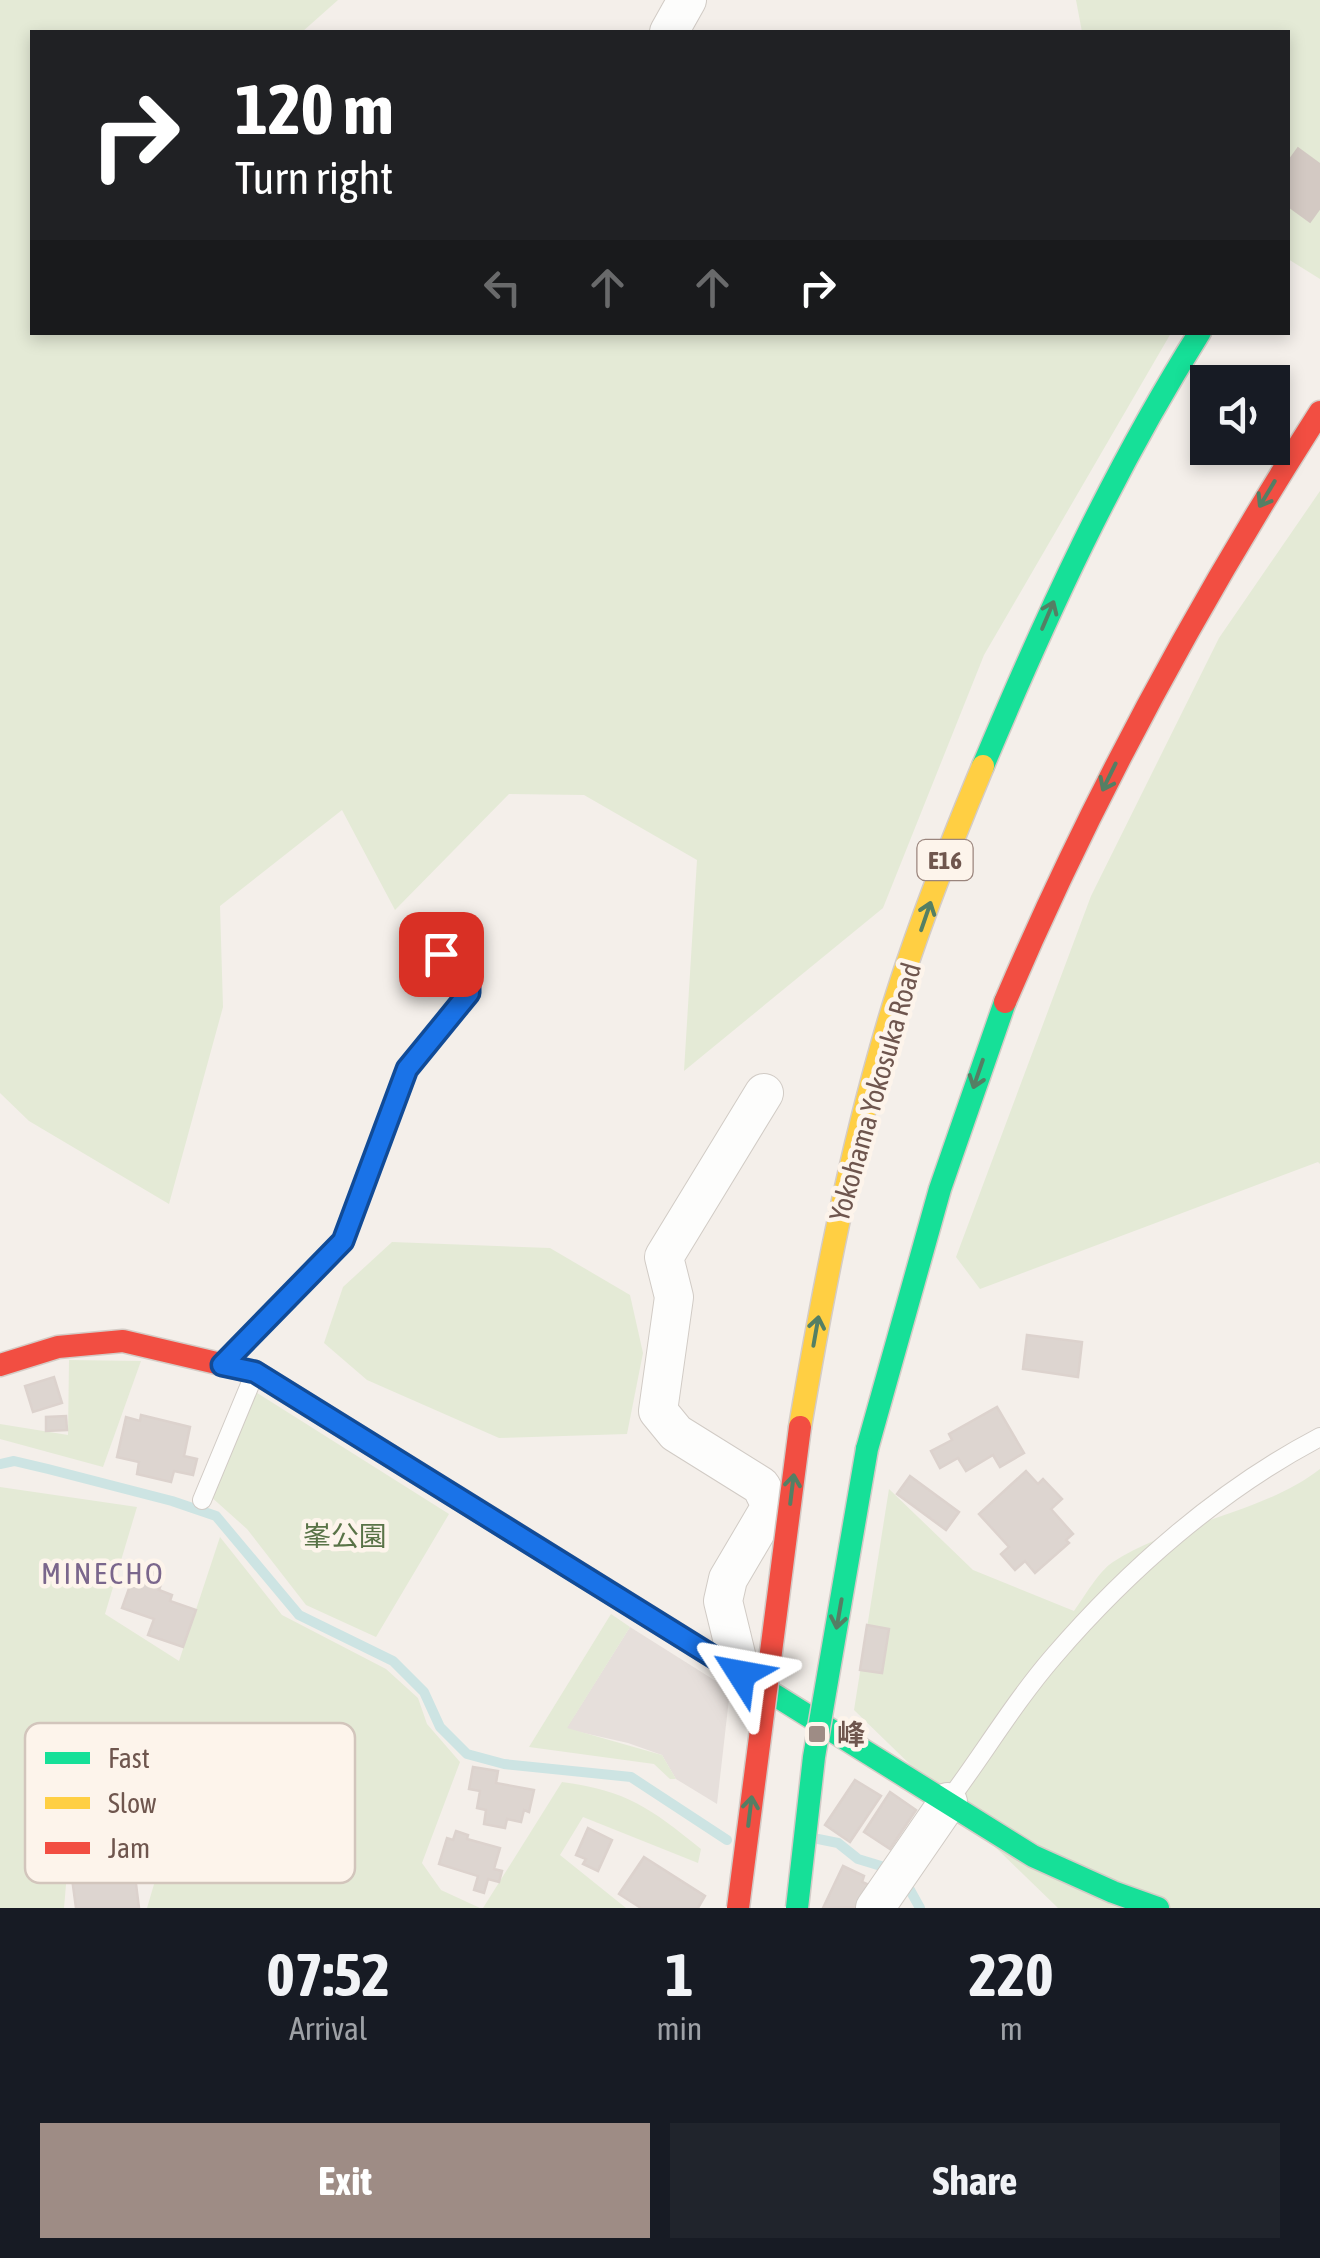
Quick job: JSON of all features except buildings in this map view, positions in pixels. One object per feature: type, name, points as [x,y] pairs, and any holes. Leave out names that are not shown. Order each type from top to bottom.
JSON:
[{"type":"main road","name":"Yokohama Yokosuka Road","points":[[738,1908],[800,1427],[846,1180],[890,1018],[961,814],[1055,598],[1132,447],[1198,335]]},
{"type":"main road","points":[[797,1908],[814,1758],[867,1449],[934,1204],[993,1032],[1069,857],[1152,688],[1269,490],[1320,412]]},
{"type":"main road","points":[[0,1365],[58,1347],[123,1341],[255,1372],[1032,1856],[1158,1908]]},
{"type":"street","points":[[671,30],[687,0]]},
{"type":"street","points":[[741,1674],[723,1602],[728,1579],[771,1506],[761,1486],[676,1432],[658,1410],[674,1297],[664,1257],[764,1093]]},
{"type":"street","points":[[880,1902],[948,1802]]},
{"type":"lane","points":[[222,1365],[343,1241],[407,1069],[469,993],[469,976],[413,932]]},
{"type":"lane","points":[[202,1500],[255,1372]]},
{"type":"lane","points":[[948,1802],[1052,1658],[1146,1560],[1291,1452],[1320,1437]]},
{"type":"shaded area","points":[[630,1627],[730,1690],[717,1804],[676,1779],[662,1755],[566,1729]]},
{"type":"green space","points":[[0,0],[338,0],[304,30],[30,30],[30,335],[1170,335],[984,655],[883,908],[684,1071],[697,860],[584,795],[509,794],[395,910],[342,810],[220,906],[223,1007],[169,1204],[29,1121],[0,1093]]},
{"type":"green space","points":[[1076,0],[1320,0],[1320,279],[1290,260],[1290,30],[1082,30]]},
{"type":"green space","points":[[1320,491],[1320,1164],[980,1289],[956,1257],[1091,896],[1219,638]]},
{"type":"green space","points":[[392,1242],[550,1248],[630,1295],[643,1353],[627,1434],[499,1438],[367,1380],[324,1343],[343,1287]]},
{"type":"green space","points":[[69,1360],[141,1361],[103,1467],[0,1439],[0,1424],[68,1435]]},
{"type":"green space","name":"峯公園","points":[[254,1391],[449,1514],[376,1637],[306,1605],[247,1529],[209,1495]]},
{"type":"green space","points":[[1320,1469],[1320,1908],[1058,1908],[854,1710],[889,1489],[973,1570],[1074,1611],[1107,1566],[1137,1548],[1272,1497]]},
{"type":"green space","points":[[0,1487],[137,1507],[105,1614],[179,1661],[220,1537],[282,1615],[386,1669],[418,1698],[427,1724],[460,1762],[422,1863],[441,1890],[480,1908],[147,1908],[154,1883],[355,1883],[355,1723],[25,1723],[25,1883],[66,1883],[64,1908],[0,1908]]},
{"type":"green space","points":[[611,1614],[630,1627],[567,1728],[662,1755],[676,1779],[670,1779],[654,1764],[529,1747]]},
{"type":"green space","points":[[562,1782],[622,1796],[652,1812],[701,1849],[698,1863],[583,1817],[560,1855],[626,1908],[483,1908]]},
{"type":"waterway","points":[[0,1464],[14,1461],[48,1469],[216,1516],[299,1615],[393,1661],[424,1692],[440,1727],[467,1754],[504,1764],[631,1777],[727,1840]]},
{"type":"waterway","points":[[818,1839],[838,1843],[858,1859],[881,1866],[905,1881],[920,1908]]},
{"type":"tunnel","points":[[1290,204],[1320,163]]},
{"type":"traffic: fast","points":[[983,766],[1082,544],[1138,437],[1198,335]]},
{"type":"traffic: fast","points":[[867,1449],[940,1189],[1005,1002]]},
{"type":"traffic: fast","points":[[797,1908],[814,1757],[867,1449]]},
{"type":"traffic: fast","points":[[603,1588],[1033,1856],[1158,1908]]},
{"type":"traffic: slow","points":[[800,1427],[838,1224],[874,1074],[920,926],[983,766]]},
{"type":"traffic: jam","points":[[1005,1002],[1074,849],[1150,701],[1232,555],[1320,412]]},
{"type":"traffic: jam","points":[[0,1365],[58,1347],[123,1341],[255,1372],[603,1588]]},
{"type":"traffic: jam","points":[[738,1908],[800,1427]]},
{"type":"place","name":"峰","points":[[817,1734]]},
{"type":"district","name":"MINECHO","points":[[103,1573]]},
{"type":"route","points":[[441,954],[469,976],[469,993],[407,1069],[343,1241],[222,1365],[255,1372],[741,1674]]}]
